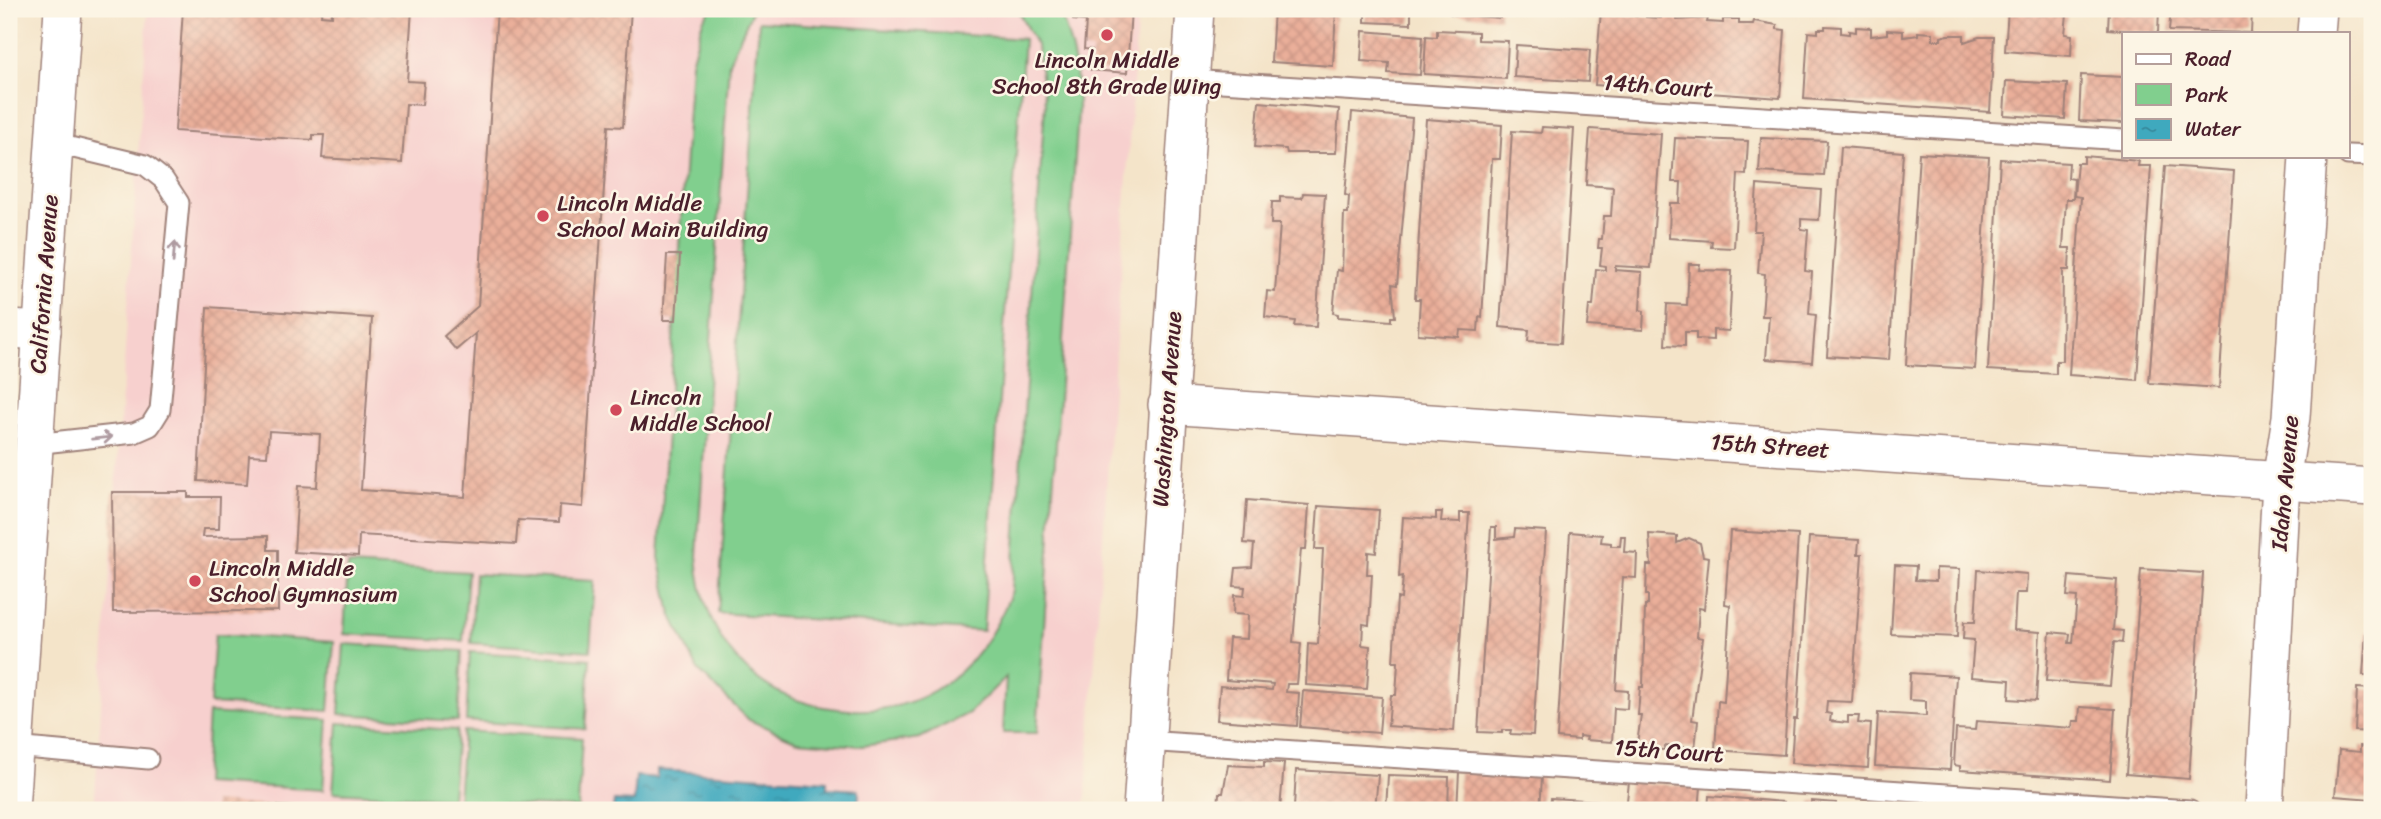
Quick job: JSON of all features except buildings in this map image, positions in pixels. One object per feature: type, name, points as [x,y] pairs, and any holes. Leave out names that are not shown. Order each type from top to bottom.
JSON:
[{"type":"street","name":"California Avenue","points":[[10,810],[14,747],[14,655],[34,444],[25,330],[53,144],[63,9]]},
{"type":"street","name":"Washington Avenue","points":[[1142,810],[1195,9]]},
{"type":"street","points":[[2316,32],[2318,9]]},
{"type":"street","name":"Idaho Avenue","points":[[2264,810],[2281,481],[2291,416],[2308,158]]},
{"type":"street","name":"15th Street","points":[[1167,405],[2372,488]]},
{"type":"lane","name":"14th Court","points":[[1189,80],[2122,140]]},
{"type":"lane","points":[[34,444],[134,433],[150,426],[160,410],[179,202],[164,180],[145,165],[53,144]]},
{"type":"lane","points":[[2350,155],[2372,156]]},
{"type":"lane","name":"15th Court","points":[[1145,741],[2190,810]]},
{"type":"lane","points":[[14,747],[148,759]]},
{"type":"shaded area","name":"Lincoln Middle School","points":[[148,9],[1138,9],[1085,810],[94,810]]},
{"type":"green space","points":[[711,9],[753,9],[729,62],[697,556],[701,586],[722,639],[738,661],[758,679],[781,693],[808,703],[838,709],[863,710],[888,708],[912,701],[949,681],[982,647],[999,620],[1012,591],[1045,103],[1037,47],[1017,9],[1059,9],[1074,59],[1078,112],[1037,733],[1003,733],[1006,677],[969,713],[920,738],[862,746],[797,741],[749,720],[698,670],[671,614],[659,557],[691,63],[703,20]]},
{"type":"green space","points":[[759,21],[1024,39],[983,631],[718,613]]},
{"type":"green space","points":[[348,565],[468,572],[463,641],[344,634]]},
{"type":"green space","points":[[475,574],[595,581],[590,651],[471,643]]},
{"type":"green space","points":[[215,634],[334,642],[329,711],[210,704]]},
{"type":"green space","points":[[344,644],[462,651],[458,721],[339,714]]},
{"type":"green space","points":[[470,652],[590,659],[585,729],[466,721]]},
{"type":"green space","points":[[208,713],[328,720],[323,790],[204,783]]},
{"type":"green space","points":[[338,723],[457,730],[452,799],[333,792]]},
{"type":"green space","points":[[463,731],[582,738],[578,808],[458,801]]},
{"type":"water","points":[[657,770],[827,781],[827,788],[859,790],[858,810],[613,810],[614,801],[634,802],[636,776],[657,778]]},
{"type":"place","name":"Lincoln Middle School 8th Grade Wing","points":[[1107,35]]},
{"type":"place","name":"Lincoln Middle School Main Building","points":[[543,216]]},
{"type":"place","name":"Lincoln Middle School","points":[[616,410]]},
{"type":"place","name":"Lincoln Middle School Gymnasium","points":[[195,581]]}]
